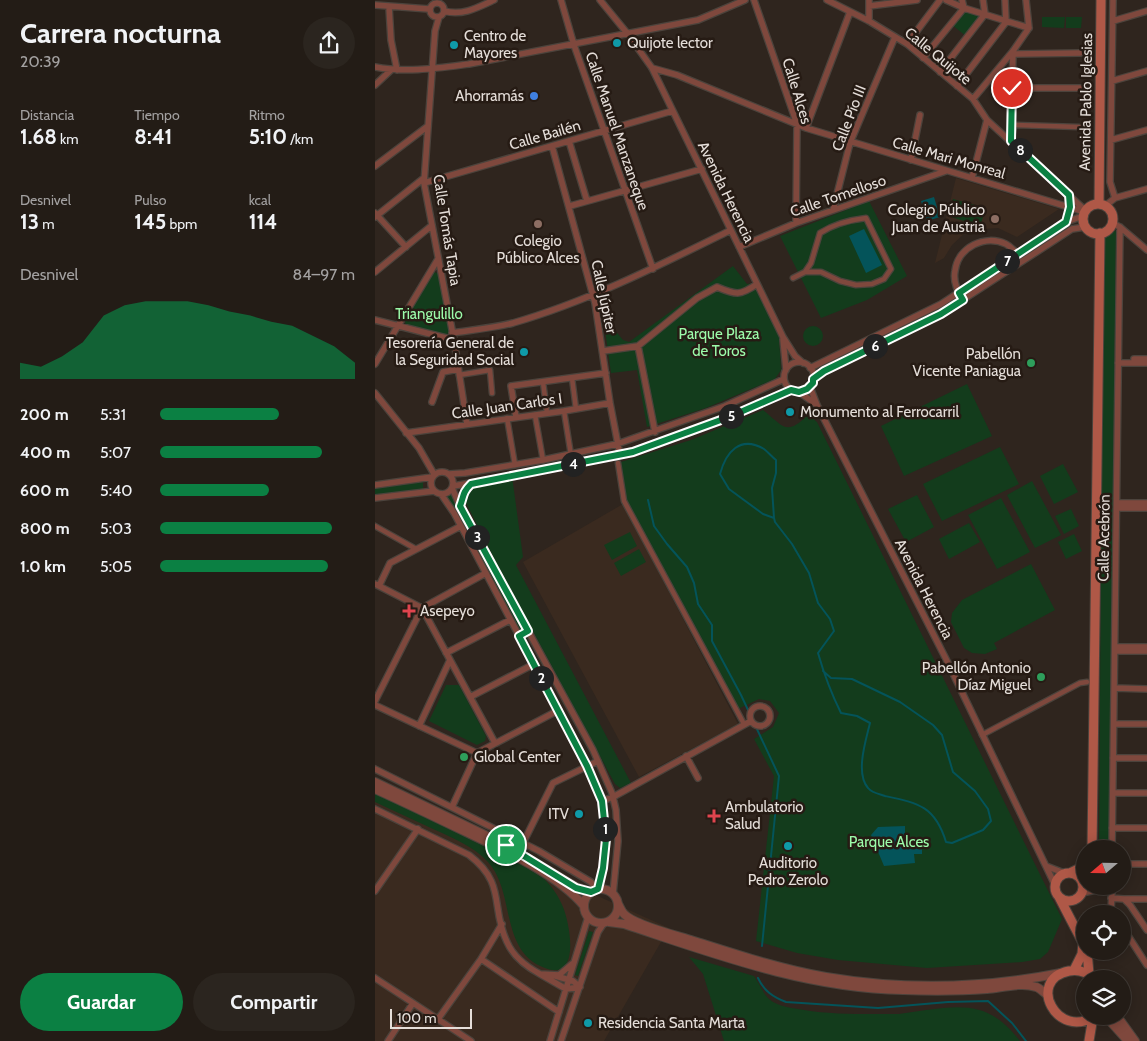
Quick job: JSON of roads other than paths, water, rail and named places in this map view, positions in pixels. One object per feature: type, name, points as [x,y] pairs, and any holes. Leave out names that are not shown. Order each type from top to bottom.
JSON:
[{"type":"main road","name":"Avenida Pablo Iglesias","points":[[1101,0],[1102,205]]},
{"type":"main road","points":[[1102,205],[1110,211],[1116,225],[1100,233],[1091,232],[1085,227],[1084,213],[1090,206],[1102,205]]},
{"type":"main road","points":[[1093,840],[1098,250],[1100,233]]},
{"type":"main road","points":[[1076,870],[1059,876],[1055,885],[1056,891],[1076,929]]},
{"type":"main road","points":[[1068,873],[1076,879]]},
{"type":"main road","points":[[1059,897],[1071,901],[1080,895]]},
{"type":"main road","points":[[1068,913],[1071,901]]},
{"type":"main road","points":[[1076,1024],[1062,1021],[1056,1017],[1048,1003],[1048,996],[1051,985],[1063,973],[1074,970],[1079,960]]},
{"type":"main road","points":[[1078,1025],[1089,1041]]},
{"type":"main road","points":[[1089,1041],[1094,1025]]},
{"type":"street","points":[[444,11],[453,13],[472,10],[493,0]]},
{"type":"street","name":"Calle Manuel Manzaneque","points":[[561,0],[574,45],[653,269]]},
{"type":"street","name":"Avenida Herencia","points":[[600,0],[627,33],[651,68],[783,337],[795,356],[810,368]]},
{"type":"street","points":[[375,67],[394,70],[432,69],[574,45],[698,20],[745,0]]},
{"type":"street","name":"Calle Alces","points":[[754,0],[797,124],[796,223]]},
{"type":"street","name":"Calle Quijote","points":[[827,0],[869,21],[907,44],[941,72],[973,100],[987,120],[1069,195],[1084,213]]},
{"type":"street","points":[[869,21],[869,3],[917,0]]},
{"type":"street","points":[[907,44],[940,0]]},
{"type":"street","points":[[946,0],[963,8],[1029,28]]},
{"type":"street","points":[[923,58],[963,8],[962,0]]},
{"type":"street","points":[[941,72],[985,14],[983,0]]},
{"type":"street","points":[[957,86],[1006,22],[1005,0]]},
{"type":"street","points":[[973,100],[1013,53],[1029,28],[1026,0]]},
{"type":"street","name":"Avenida Pablo Iglesias","points":[[1113,0],[1110,182],[1115,198]]},
{"type":"street","points":[[375,5],[430,5],[442,2],[444,11]]},
{"type":"street","points":[[430,5],[432,16],[439,17],[444,11]]},
{"type":"street","points":[[389,6],[394,70]]},
{"type":"street","points":[[1113,21],[1147,11]]},
{"type":"street","points":[[806,128],[850,12]]},
{"type":"street","name":"Calle Tomás Tapia","points":[[439,17],[435,31],[424,181],[467,424]]},
{"type":"street","name":"Calle Pío III","points":[[833,210],[851,143],[895,37]]},
{"type":"street","points":[[1013,53],[1080,53]]},
{"type":"street","points":[[1011,141],[1013,53]]},
{"type":"street","name":"Calle Mari Monreal","points":[[651,68],[677,75],[806,128],[1070,207],[1084,213]]},
{"type":"street","points":[[375,86],[394,70]]},
{"type":"street","points":[[1112,82],[1147,71]]},
{"type":"street","points":[[1012,88],[1080,88]]},
{"type":"street","name":"Calle Bailén","points":[[424,181],[604,132],[672,111]]},
{"type":"street","points":[[911,160],[920,115]]},
{"type":"street","points":[[972,178],[987,120]]},
{"type":"street","points":[[1011,141],[1014,125],[1079,126]]},
{"type":"street","points":[[375,166],[428,126]]},
{"type":"street","points":[[1111,140],[1147,130]]},
{"type":"street","points":[[569,141],[587,201]]},
{"type":"street","name":"Calle Júpiter","points":[[552,146],[593,295],[620,455]]},
{"type":"street","points":[[569,206],[702,169]]},
{"type":"street","name":"Calle Tomelloso","points":[[739,246],[796,223],[946,171]]},
{"type":"street","points":[[406,247],[376,215],[424,181]]},
{"type":"street","points":[[1102,205],[1115,198],[1147,189]]},
{"type":"street","points":[[1066,222],[1070,207],[1069,195]]},
{"type":"street","points":[[813,379],[810,368],[941,304],[1066,222],[1084,213]]},
{"type":"street","points":[[793,278],[805,272],[821,272],[840,281],[856,285],[872,284],[884,279],[891,269],[866,218],[852,219],[819,232],[811,263],[805,272]]},
{"type":"street","points":[[1116,225],[1147,250]]},
{"type":"street","name":"Calle Acebrón","points":[[1112,840],[1118,361],[1116,225]]},
{"type":"street","points":[[375,272],[431,226]]},
{"type":"street","points":[[799,392],[810,387],[813,379],[824,371],[941,314],[1072,230],[1085,227]]},
{"type":"street","points":[[452,334],[511,323],[593,295],[653,269],[731,230]]},
{"type":"street","points":[[963,300],[955,283],[955,271],[958,260],[964,251],[973,244],[996,241],[1007,245],[1018,254]]},
{"type":"street","points":[[375,364],[438,259]]},
{"type":"street","points":[[603,351],[638,346],[697,298],[717,287],[735,294],[746,292],[757,284]]},
{"type":"street","points":[[375,320],[453,340]]},
{"type":"street","points":[[441,494],[449,492],[453,487],[620,455],[729,417],[791,390],[784,379],[786,370],[783,337]]},
{"type":"street","points":[[638,346],[655,432]]},
{"type":"street","points":[[1118,361],[1147,359]]},
{"type":"street","points":[[1118,361],[1147,363]]},
{"type":"street","points":[[786,370],[793,364],[803,363]]},
{"type":"street","points":[[432,402],[443,372],[489,370],[492,393]]},
{"type":"street","points":[[516,417],[511,386],[606,373]]},
{"type":"street","points":[[572,378],[576,409]]},
{"type":"street","points":[[375,485],[441,473],[465,473],[515,465],[617,444],[725,406],[784,379]]},
{"type":"street","points":[[543,382],[547,413]]},
{"type":"street","name":"Avenida Herencia","points":[[810,387],[817,405],[982,734],[1055,885]]},
{"type":"street","name":"Avenida Herencia","points":[[791,390],[799,392],[817,405]]},
{"type":"street","points":[[375,393],[419,448],[433,475],[431,483],[434,491]]},
{"type":"street","name":"Calle Juan Carlos I","points":[[406,433],[610,403]]},
{"type":"street","points":[[564,411],[571,455]]},
{"type":"street","points":[[535,415],[543,460]]},
{"type":"street","points":[[507,418],[515,465]]},
{"type":"street","points":[[602,801],[748,723],[624,501],[618,463]]},
{"type":"street","points":[[449,474],[452,478],[453,487],[460,506],[598,761],[613,796],[619,841],[613,894]]},
{"type":"street","points":[[460,506],[462,495],[471,484]]},
{"type":"street","points":[[375,498],[434,491],[441,494],[461,526],[559,710],[602,801],[606,839],[603,868],[595,890],[585,900],[584,906]]},
{"type":"street","points":[[1117,506],[1147,503]]},
{"type":"street","points":[[1117,506],[1147,508]]},
{"type":"street","points":[[375,526],[416,549]]},
{"type":"street","points":[[461,526],[390,563],[377,585],[422,608],[495,743]]},
{"type":"street","points":[[477,753],[375,703],[422,608],[486,573]]},
{"type":"street","points":[[446,653],[510,620]]},
{"type":"street","points":[[519,636],[528,631]]},
{"type":"street","points":[[1115,649],[1147,647]]},
{"type":"street","points":[[1115,649],[1147,651]]},
{"type":"street","points":[[419,726],[450,660]]},
{"type":"street","points":[[470,697],[534,664]]},
{"type":"street","points":[[982,734],[1080,683],[1087,682]]},
{"type":"street","points":[[1114,688],[1147,689]]},
{"type":"street","points":[[452,807],[477,753],[559,710]]},
{"type":"street","points":[[1114,724],[1147,724]]},
{"type":"street","points":[[686,756],[698,778]]},
{"type":"street","points":[[1113,758],[1147,758]]},
{"type":"street","points":[[523,843],[553,783],[598,761]]},
{"type":"street","points":[[375,769],[523,843],[591,882],[595,890]]},
{"type":"street","points":[[375,782],[506,845],[576,888],[606,889],[613,894],[623,913],[629,918],[737,955],[781,967],[861,982],[934,985],[995,982],[1038,978],[1063,973]]},
{"type":"street","points":[[375,788],[523,861],[573,893],[584,906],[588,917],[550,1041]]},
{"type":"street","points":[[1113,793],[1147,793]]},
{"type":"street","points":[[375,809],[469,854],[483,867],[495,886],[508,944],[518,958],[540,974],[566,989],[571,990],[580,987]]},
{"type":"street","points":[[1113,828],[1147,828]]},
{"type":"street","points":[[375,891],[418,830]]},
{"type":"street","points":[[1131,864],[1147,864]]},
{"type":"street","points":[[1046,866],[1068,873]]},
{"type":"street","points":[[1117,895],[1130,905],[1147,930]]},
{"type":"street","points":[[1124,899],[1147,899]]},
{"type":"street","points":[[561,1041],[598,932],[616,915],[618,904]]},
{"type":"street","points":[[588,917],[598,923],[623,924],[782,974],[831,984],[931,991],[979,990],[1023,985],[1035,986],[1048,996]]},
{"type":"street","points":[[438,1019],[481,959],[502,924]]},
{"type":"street","points":[[1131,940],[1147,965]]},
{"type":"street","points":[[481,959],[559,1012]]},
{"type":"street","points":[[540,974],[559,975],[574,963]]},
{"type":"street","points":[[551,975],[577,983],[580,987]]},
{"type":"street","points":[[375,978],[471,1041]]},
{"type":"street","points":[[389,1041],[413,1003]]},
{"type":"street","points":[[1113,1025],[1127,1041]]},
{"type":"street","points":[[1123,1025],[1135,1041]]},
{"type":"water","points":[[934,197],[940,217],[927,221],[921,201]]},
{"type":"water","points":[[864,229],[882,265],[866,273],[849,236]]},
{"type":"water","points":[[905,826],[905,838],[922,837],[922,854],[914,854],[915,863],[884,866],[871,835],[878,827]]},
{"type":"waterway","points":[[774,518],[772,488],[776,473],[776,460],[764,449],[755,445],[741,445],[735,448],[726,459],[720,474],[729,489],[763,514],[774,518],[809,573],[818,603],[830,619],[834,631],[818,653],[823,668],[825,676],[841,713],[857,716],[870,723],[862,765],[864,782],[871,791],[916,804],[931,813],[942,830],[946,842],[952,843],[983,830],[991,821],[988,809],[975,791],[953,772],[942,735],[933,725],[900,702],[852,679],[831,678],[823,671]]},
{"type":"waterway","points":[[648,500],[654,526],[687,567],[694,583],[698,604],[712,625],[712,641],[741,695],[779,776],[762,946]]},
{"type":"waterway","points":[[758,978],[769,993],[786,1002],[878,1008],[948,1002],[988,1001],[1012,1023],[1026,1041]]},
{"type":"place","name":"Quijote lector","points":[[617,43]]},
{"type":"place","name":"Centro de Mayores","points":[[454,45]]},
{"type":"place","name":"Ahorramás","points":[[534,96]]},
{"type":"place","name":"Colegio Público Juan de Austria","points":[[995,219]]},
{"type":"place","name":"Colegio Público Alces","points":[[538,224]]},
{"type":"place","name":"Tesorería General de la Seguridad Social","points":[[524,352]]},
{"type":"place","name":"Pabellón Vicente Paniagua","points":[[1031,363]]},
{"type":"place","name":"Monumento al Ferrocarril","points":[[790,412]]},
{"type":"place","name":"Asepeyo","points":[[409,611]]},
{"type":"place","name":"Pabellón Antonio Díaz Miguel","points":[[1041,677]]},
{"type":"place","name":"Global Center","points":[[464,757]]},
{"type":"place","name":"ITV","points":[[579,814]]},
{"type":"place","name":"Ambulatorio Salud","points":[[714,816]]},
{"type":"place","name":"Auditorio Pedro Zerolo","points":[[788,846]]},
{"type":"place","name":"Residencia Santa Marta","points":[[588,1023]]},
{"type":"park label","name":"Triangulillo","points":[[429,314]]},
{"type":"park label","name":"Parque Plaza de Toros","points":[[719,342]]},
{"type":"park label","name":"Parque Alces","points":[[889,842]]}]
